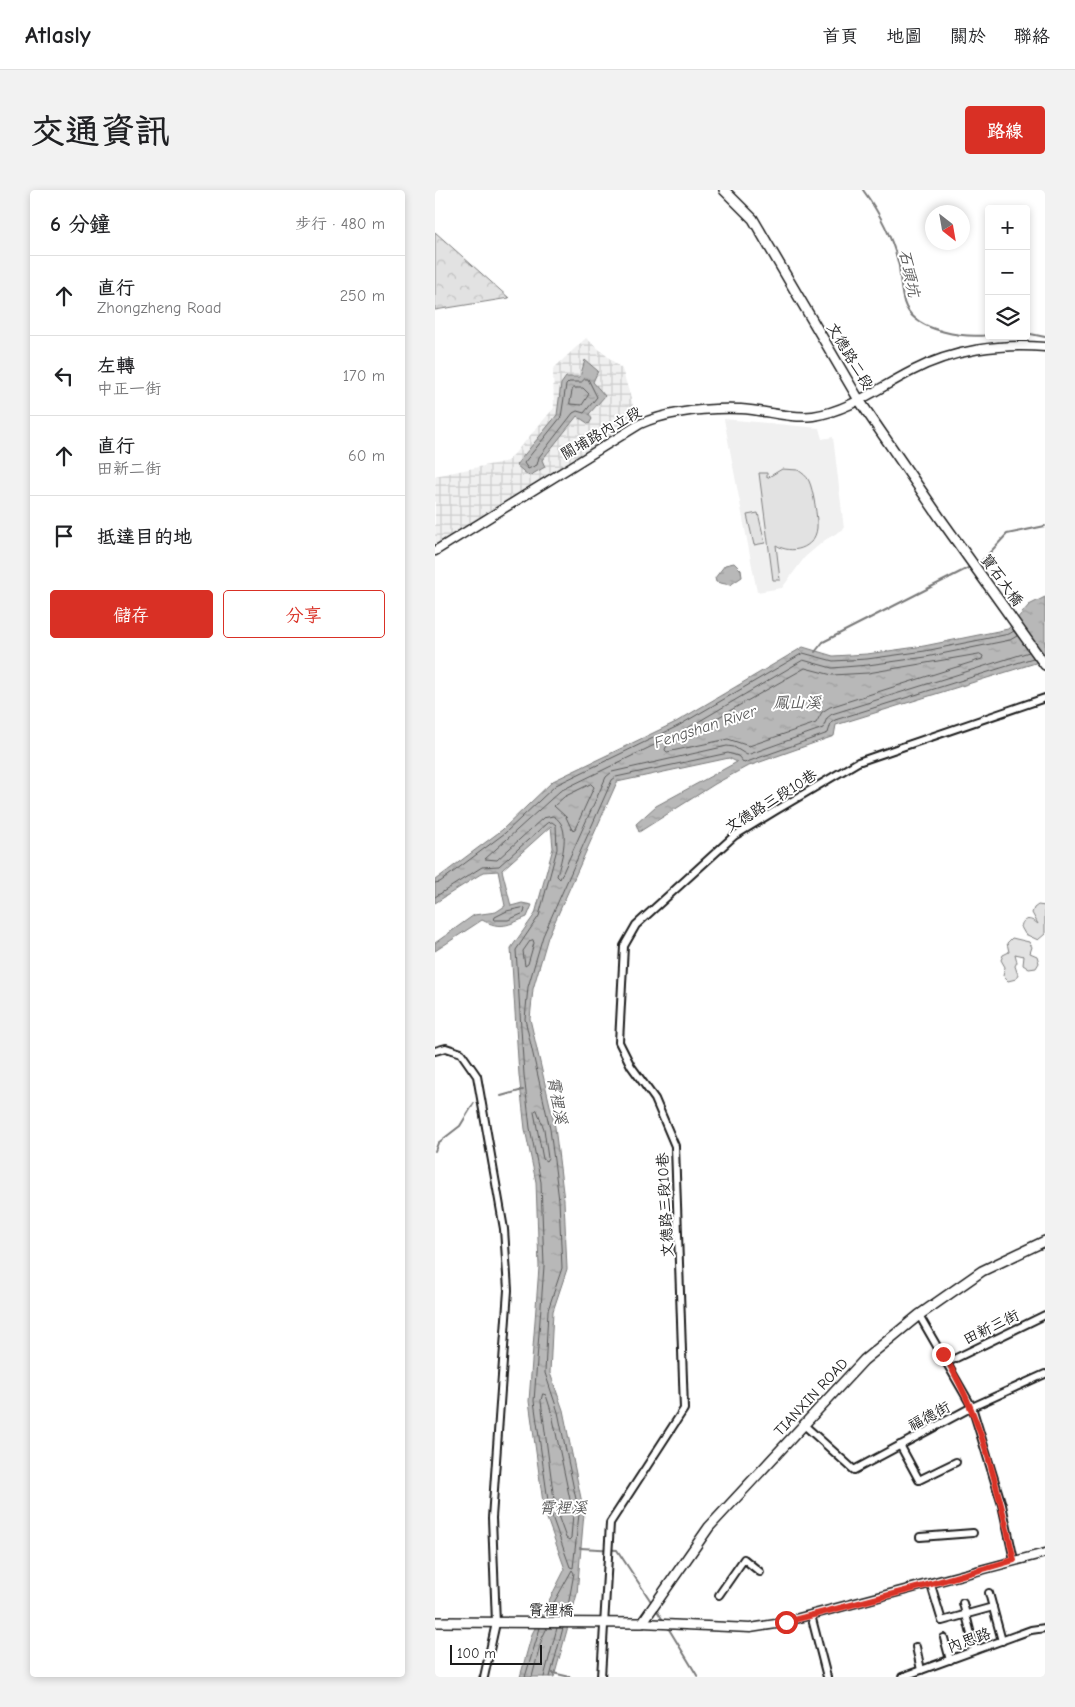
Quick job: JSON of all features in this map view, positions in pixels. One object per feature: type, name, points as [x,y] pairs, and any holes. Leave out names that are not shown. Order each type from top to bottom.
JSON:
[{"type":"main road","name":"文德路二段","points":[[725,190],[753,219],[859,400],[953,537]]},
{"type":"main road","name":"寶石大橋","points":[[953,537],[1045,664]]},
{"type":"main road","name":"TIANXIN ROAD","points":[[642,1623],[709,1528],[864,1360],[919,1315],[983,1271],[1045,1241]]},
{"type":"main road","name":"霄裡橋","points":[[435,1622],[642,1623]]},
{"type":"street","name":"關埔路內立段","points":[[435,552],[505,506],[640,424],[653,419],[670,415],[741,410],[811,416],[840,409],[913,370],[953,355],[1000,346],[1045,347]]},
{"type":"street","name":"文德路三段10巷","points":[[601,1677],[610,1523],[684,1409],[675,1146],[655,1099],[631,1066],[619,1042],[624,946],[635,925],[735,836],[858,762],[1045,698]]},
{"type":"street","points":[[435,1051],[446,1048],[461,1053],[477,1076],[504,1229],[508,1290],[492,1518],[496,1623],[484,1677]]},
{"type":"street","points":[[919,1315],[948,1362],[972,1407],[1002,1505],[1014,1560]]},
{"type":"street","name":"田新三街","points":[[948,1362],[1045,1315]]},
{"type":"street","name":"福德街","points":[[803,1424],[854,1470],[972,1407],[1045,1374]]},
{"type":"street","points":[[900,1445],[919,1480],[956,1462]]},
{"type":"street","points":[[920,1537],[973,1533]]},
{"type":"street","points":[[642,1623],[750,1628],[811,1615],[1045,1553]]},
{"type":"street","points":[[719,1595],[744,1559],[760,1572]]},
{"type":"street","points":[[931,1584],[941,1622],[993,1607]]},
{"type":"street","points":[[989,1593],[1002,1641]]},
{"type":"street","points":[[963,1603],[975,1650]]},
{"type":"street","points":[[811,1615],[827,1677]]},
{"type":"street","name":"內思路","points":[[905,1676],[975,1650],[1045,1628]]},
{"type":"street","points":[[944,1638],[950,1660]]},
{"type":"street","points":[[915,1647],[921,1670]]},
{"type":"shaded area","points":[[586,338],[622,369],[637,418],[435,549],[435,476],[508,461],[554,408],[553,369]]},
{"type":"shaded area","points":[[724,419],[819,428],[822,439],[833,437],[844,529],[825,540],[805,557],[782,588],[757,592]]},
{"type":"green space","points":[[435,232],[509,298],[435,310]]},
{"type":"green space","points":[[782,469],[798,470],[808,479],[815,504],[817,528],[812,541],[801,548],[788,550],[776,545],[780,580],[773,580],[759,473],[767,473],[767,478]]},
{"type":"green space","points":[[758,513],[765,543],[754,545],[747,515]]},
{"type":"green space","points":[[1038,905],[1045,906],[1045,934],[1038,940],[1025,934],[1021,927],[1026,920],[1031,920],[1038,924],[1032,913]]},
{"type":"green space","points":[[1012,938],[1029,942],[1032,947],[1030,953],[1037,956],[1039,963],[1036,968],[1029,969],[1023,965],[1024,956],[1015,954],[1017,962],[1015,966],[1018,975],[1016,979],[1008,981],[1003,976],[1005,967],[1001,960],[1003,955],[1009,952],[1007,943]]},
{"type":"water","points":[[585,360],[598,371],[593,382],[605,396],[589,414],[592,419],[589,424],[577,416],[542,460],[545,467],[529,476],[516,465],[557,415],[561,384],[566,377],[580,377]]},
{"type":"water","points":[[734,563],[741,570],[742,577],[730,585],[716,582],[715,578],[725,565]]},
{"type":"water","points":[[1045,597],[1045,660],[836,725],[834,736],[746,767],[715,784],[639,832],[636,824],[656,806],[737,762],[729,758],[617,782],[548,937],[533,989],[530,1019],[555,1127],[564,1200],[567,1269],[553,1311],[550,1373],[563,1410],[584,1513],[577,1594],[554,1677],[520,1677],[532,1634],[565,1569],[544,1510],[529,1401],[539,1267],[536,1182],[525,1129],[519,1075],[511,948],[535,914],[553,848],[551,826],[502,870],[511,906],[522,903],[532,905],[527,917],[500,926],[482,920],[435,951],[435,943],[474,915],[496,912],[505,906],[498,871],[484,872],[435,903],[435,880],[502,830],[553,781],[676,722],[803,647],[833,656],[867,654],[924,646],[1008,629],[1029,605]]},
{"type":"waterway","name":"石頭坑","points":[[863,190],[875,207],[893,246],[899,266],[903,297],[906,307],[912,316],[931,328],[943,332],[985,335]]},
{"type":"waterway","name":"石頭坑","points":[[1030,334],[1045,337]]},
{"type":"waterway","points":[[976,564],[982,561],[1007,534],[1045,526]]},
{"type":"waterway","points":[[815,652],[823,642],[972,566]]},
{"type":"waterway","points":[[501,1096],[523,1090]]},
{"type":"waterway","points":[[435,1151],[438,1143],[460,1126],[474,1103]]},
{"type":"waterway","points":[[580,1548],[617,1550],[652,1603]]},
{"type":"waterway","points":[[656,1609],[664,1622]]},
{"type":"waterway","points":[[667,1626],[698,1677]]},
{"type":"waterway","points":[[553,1673],[570,1677]]},
{"type":"route","points":[[786,1622],[1014,1560],[1002,1505],[972,1407],[943,1354]]},
{"type":"water label","name":"鳳山溪","points":[[797,702]]},
{"type":"water label","name":"Fengshan River","points":[[705,726]]},
{"type":"water label","name":"霄裡溪","points":[[558,1100]]},
{"type":"water label","name":"霄裡溪","points":[[563,1507]]}]
